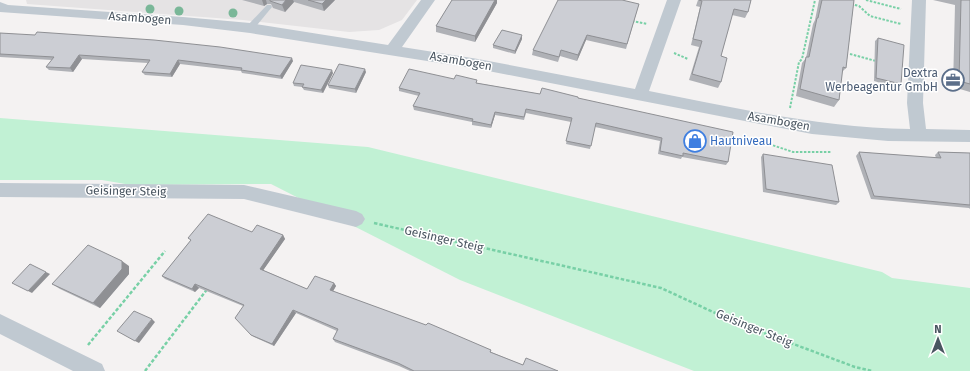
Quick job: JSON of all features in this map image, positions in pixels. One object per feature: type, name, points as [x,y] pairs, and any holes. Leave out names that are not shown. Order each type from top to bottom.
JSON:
[{"type":"street","points":[[392,49],[428,0]]},
{"type":"street","points":[[641,94],[674,0]]},
{"type":"street","name":"Asambogen","points":[[0,6],[5,9],[183,21],[250,28],[392,49],[641,94],[812,128],[854,132],[970,136]]},
{"type":"street","points":[[919,7],[915,102],[919,135]]},
{"type":"street","name":"Geisinger Steig","points":[[0,190],[244,192],[356,219]]},
{"type":"street","points":[[0,324],[94,371]]},
{"type":"lane","points":[[250,28],[269,7]]},
{"type":"path","points":[[789,113],[799,62],[802,59],[815,0]]},
{"type":"path","points":[[866,0],[919,7]]},
{"type":"path","points":[[844,2],[859,6],[870,16],[889,21]]},
{"type":"path","points":[[629,20],[664,28]]},
{"type":"path","points":[[669,51],[688,59]]},
{"type":"path","points":[[850,54],[876,61]]},
{"type":"path","points":[[754,140],[793,152],[831,152]]},
{"type":"path","name":"Geisinger Steig","points":[[356,219],[661,288],[737,323],[855,367],[872,371]]},
{"type":"path","points":[[75,361],[165,251]]},
{"type":"path","points":[[145,371],[210,285]]},
{"type":"shaded area","points":[[26,0],[417,0],[402,20],[379,30],[349,32],[243,20],[27,4]]},
{"type":"green space","points":[[0,118],[368,147],[882,272],[892,278],[970,288],[970,371],[694,371],[460,280],[271,184],[131,185],[102,180],[0,180]]},
{"type":"building","points":[[270,0],[286,0],[282,5]]},
{"type":"building","points":[[308,0],[326,0],[322,4]]},
{"type":"building","points":[[452,0],[495,0],[475,36],[436,26]]},
{"type":"building","points":[[558,0],[622,0],[639,4],[627,44],[587,35],[578,55],[561,50],[559,57],[533,50]]},
{"type":"building","points":[[699,0],[751,0],[748,12],[734,9],[721,56],[727,58],[721,82],[692,74],[702,41],[693,39],[702,1]]},
{"type":"building","points":[[822,0],[854,0],[846,68],[843,67],[839,100],[800,89],[806,57],[809,57]]},
{"type":"building","points":[[961,0],[970,0],[970,84],[959,81]]},
{"type":"building","points":[[502,30],[522,35],[515,51],[493,45]]},
{"type":"building","points":[[37,32],[154,40],[220,47],[292,58],[280,76],[241,70],[242,68],[178,60],[170,74],[142,72],[150,60],[79,55],[70,68],[46,67],[54,57],[0,54],[0,33],[35,35]]},
{"type":"building","points":[[878,38],[904,45],[901,84],[876,78]]},
{"type":"building","points":[[339,64],[365,69],[355,89],[328,85]]},
{"type":"building","points":[[301,65],[332,70],[321,90],[302,87],[304,84],[293,83]]},
{"type":"building","points":[[409,69],[454,79],[456,75],[477,80],[476,83],[540,94],[542,88],[578,98],[733,132],[728,162],[683,153],[683,156],[660,151],[662,138],[596,123],[591,146],[566,141],[572,118],[526,109],[524,117],[495,112],[491,125],[472,121],[473,119],[413,106],[420,93],[399,88]]},
{"type":"building","points":[[859,152],[941,158],[938,152],[970,153],[970,205],[874,196]]},
{"type":"building","points":[[763,154],[832,165],[839,202],[766,189]]},
{"type":"building","points":[[208,214],[252,232],[257,225],[283,235],[260,269],[307,289],[315,276],[334,283],[330,290],[426,325],[428,323],[491,350],[490,352],[523,365],[526,358],[558,371],[414,371],[398,363],[333,339],[338,329],[293,310],[272,344],[251,335],[235,318],[244,305],[195,284],[192,289],[162,276],[191,240],[188,238]]},
{"type":"building","points":[[88,245],[122,261],[122,269],[93,303],[52,284]]},
{"type":"building","points":[[30,264],[46,272],[28,291],[12,283]]},
{"type":"building","points":[[134,311],[152,319],[135,341],[117,331]]},
{"type":"place","name":"Dextra Werbeagentur GmbH","points":[[953,80]]},
{"type":"place","name":"Hautniveau","points":[[695,141]]}]
